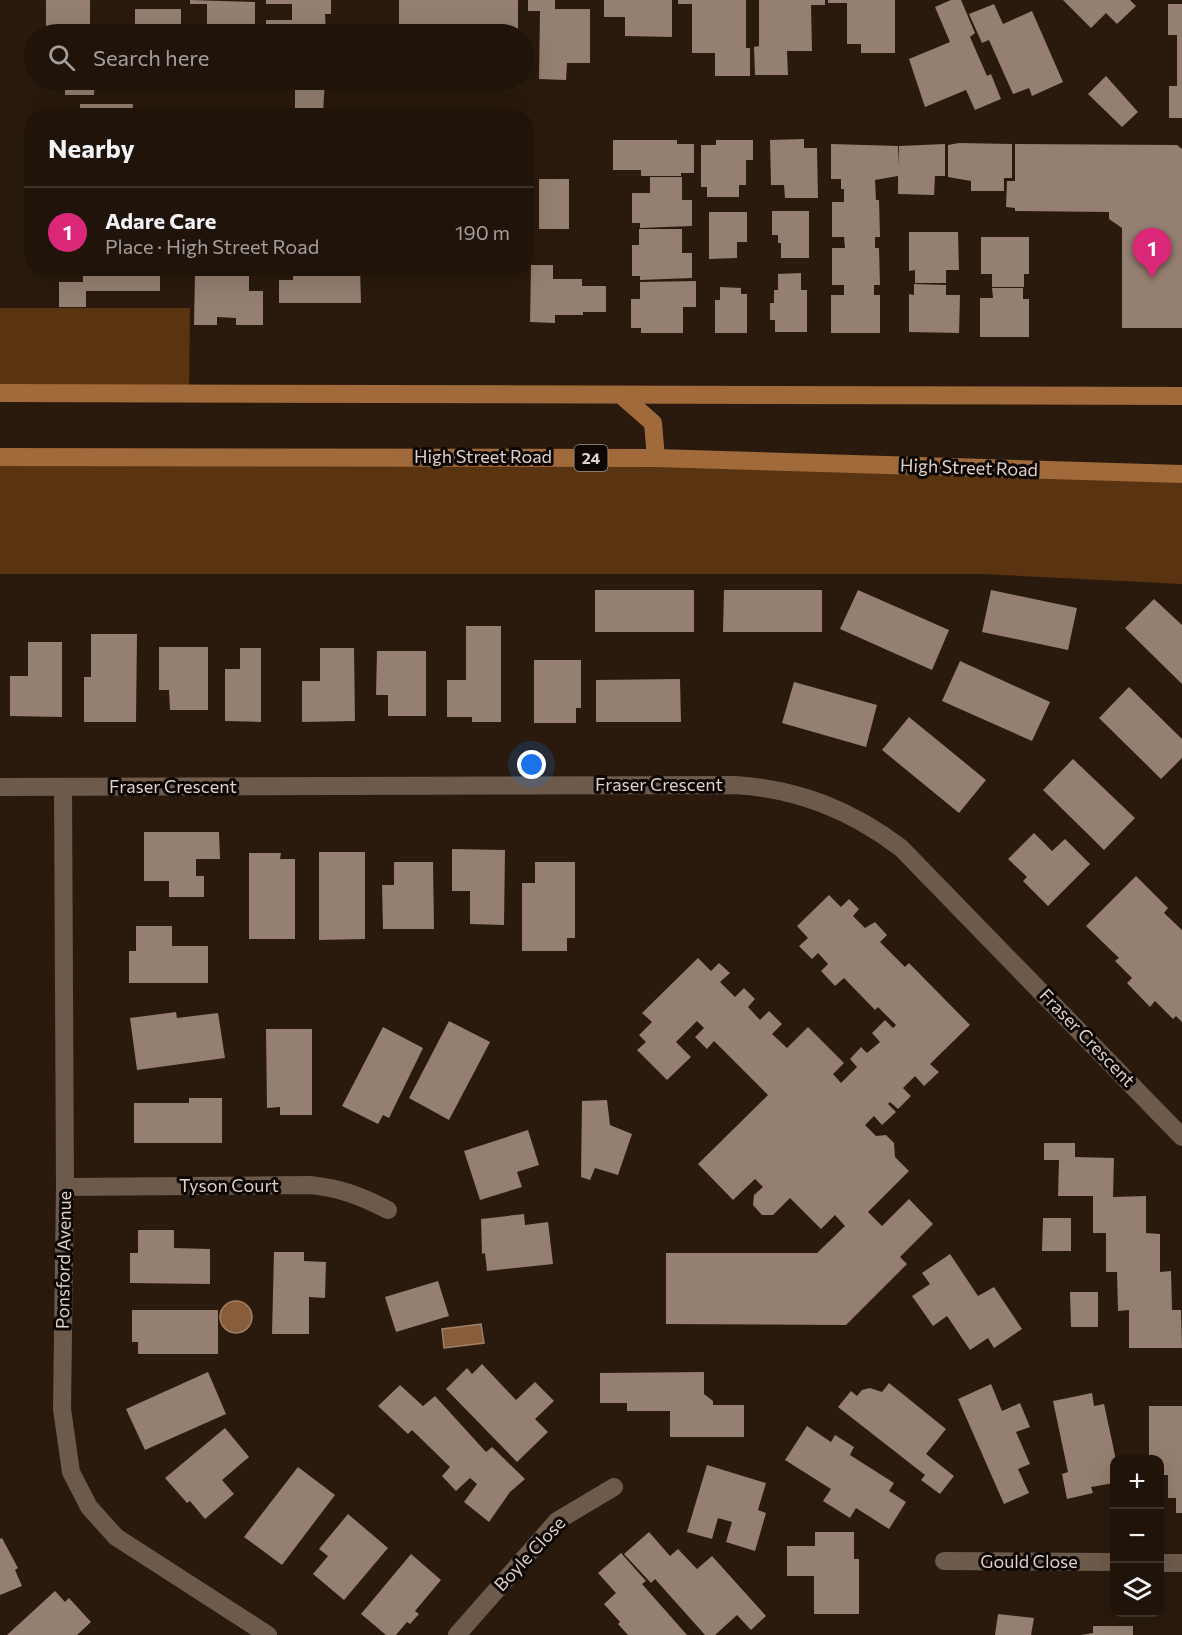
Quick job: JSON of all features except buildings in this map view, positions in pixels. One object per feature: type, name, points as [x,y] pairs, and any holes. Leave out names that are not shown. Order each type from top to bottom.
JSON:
[{"type":"main road","points":[[0,393],[1182,396]]},
{"type":"main road","points":[[621,395],[653,423],[656,458]]},
{"type":"main road","name":"High Street Road","points":[[0,457],[656,458],[1182,474]]},
{"type":"street","name":"Fraser Crescent","points":[[0,787],[735,785],[765,787],[805,796],[862,821],[901,848],[1182,1137]]},
{"type":"street","name":"Ponsford Avenue","points":[[63,787],[65,1187],[62,1409],[67,1453],[78,1490],[103,1523],[124,1543],[268,1635]]},
{"type":"street","name":"Tyson Court","points":[[65,1187],[310,1185],[338,1188],[359,1195],[388,1210]]},
{"type":"street","name":"Boyle Close","points":[[457,1635],[557,1521],[614,1487]]},
{"type":"street","name":"Gould Close","points":[[944,1562],[1110,1562]]},
{"type":"street","points":[[1164,1563],[1182,1563]]},
{"type":"shaded area","points":[[0,308],[190,308],[189,394],[0,393]]},
{"type":"shaded area","points":[[0,457],[1182,474],[1182,584],[982,574],[0,574]]},
{"type":"shaded area","points":[[236,1301],[247,1306],[252,1317],[247,1328],[236,1333],[225,1328],[220,1317],[225,1306]]},
{"type":"shaded area","points":[[481,1324],[484,1343],[444,1348],[442,1329]]},
{"type":"place","name":"Adare Care","points":[[1152,278]]}]
